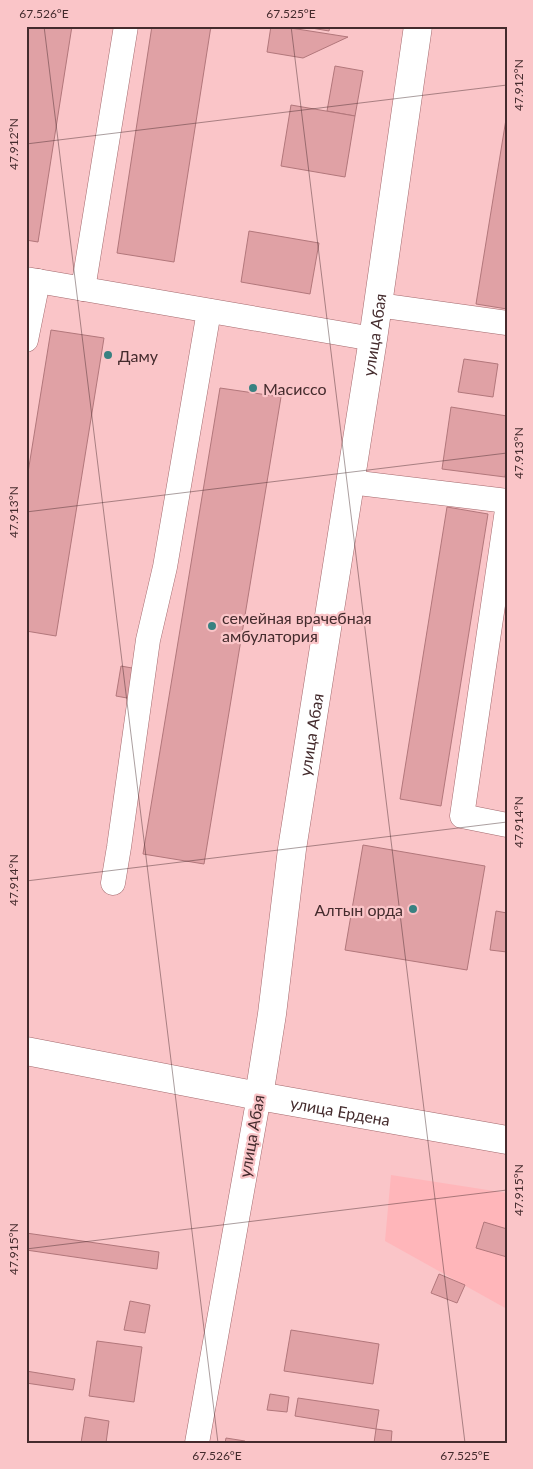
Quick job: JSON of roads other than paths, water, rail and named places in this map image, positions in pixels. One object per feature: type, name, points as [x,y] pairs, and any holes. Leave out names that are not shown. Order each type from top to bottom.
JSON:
[{"type":"street","points":[[83,289],[126,26]]},
{"type":"street","name":"улица Абая","points":[[197,1443],[272,1014],[292,849],[373,339],[418,26]]},
{"type":"street","points":[[26,340],[32,280],[373,339]]},
{"type":"street","points":[[378,305],[507,323]]},
{"type":"street","points":[[113,883],[148,640],[165,567],[209,311]]},
{"type":"street","points":[[350,482],[507,501]]},
{"type":"street","points":[[507,510],[462,816],[507,825]]},
{"type":"street","name":"улица Ердена","points":[[26,1051],[259,1096],[507,1140]]},
{"type":"place","name":"Даму","points":[[108,355]]},
{"type":"place","name":"Масиссо","points":[[253,388]]},
{"type":"place","name":"семейная врачебная амбулатория","points":[[212,626]]},
{"type":"place","name":"Алтын орда","points":[[413,909]]}]
